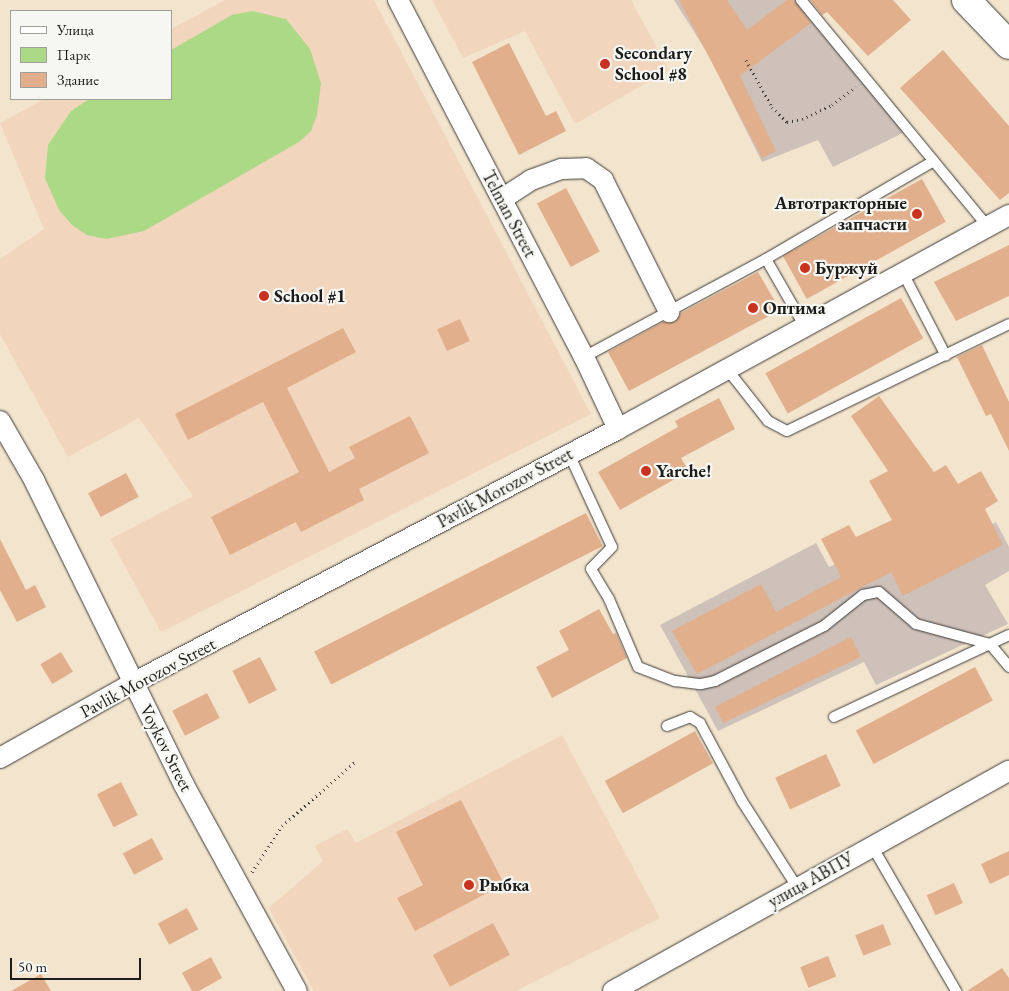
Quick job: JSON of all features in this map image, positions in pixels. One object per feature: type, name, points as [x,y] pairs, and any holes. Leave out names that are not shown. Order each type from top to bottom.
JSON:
[{"type":"main road","points":[[966,0],[1009,45]]},
{"type":"street","name":"Telman Street","points":[[398,0],[584,357],[618,429]]},
{"type":"street","points":[[502,199],[531,180],[554,172],[586,168],[603,180],[669,312]]},
{"type":"street","name":"Pavlik Morozov Street","points":[[0,758],[134,683],[618,429],[804,325],[1009,215]]},
{"type":"street","name":"Voykov Street","points":[[0,421],[34,480],[184,785],[296,991]]},
{"type":"street","name":"улица АВПУ","points":[[613,991],[797,887],[1009,771]]},
{"type":"lane","points":[[801,0],[987,226]]},
{"type":"lane","points":[[584,357],[766,259],[934,161]]},
{"type":"lane","points":[[766,259],[804,325]]},
{"type":"lane","points":[[903,273],[946,356]]},
{"type":"lane","points":[[727,369],[768,421],[787,431],[1009,324]]},
{"type":"lane","points":[[569,454],[612,547],[591,569],[609,599],[638,668],[675,682],[701,684],[716,681],[824,626],[863,595],[879,592],[916,624],[990,644],[1009,666]]},
{"type":"lane","points":[[834,717],[1009,635]]},
{"type":"lane","points":[[667,726],[690,717],[700,723],[742,802],[797,887]]},
{"type":"lane","points":[[872,846],[956,991]]},
{"type":"path","points":[[746,60],[772,107],[787,122],[802,120],[832,105],[866,79]]},
{"type":"path","points":[[246,899],[253,866],[282,826],[356,761]]},
{"type":"shaded area","name":"School #1","points":[[225,0],[374,0],[591,414],[161,632],[110,539],[193,496],[139,418],[68,457],[0,334],[0,259],[44,229],[0,123],[42,100],[172,100],[172,28]]},
{"type":"shaded area","name":"Secondary School #8","points":[[432,0],[631,0],[669,70],[575,124],[525,31],[463,58]]},
{"type":"shaded area","points":[[674,0],[795,0],[905,132],[833,167],[818,140],[762,162],[708,54]]},
{"type":"shaded area","points":[[996,522],[1009,547],[1009,571],[985,585],[1008,624],[876,685],[864,662],[718,731],[660,625],[816,543],[829,567],[863,552],[918,562]]},
{"type":"shaded area","name":"Рыбка","points":[[562,735],[660,918],[516,991],[314,991],[269,908],[323,861],[315,846],[347,829],[356,843]]},
{"type":"green space","points":[[252,11],[286,19],[310,49],[321,83],[317,115],[311,131],[299,142],[144,231],[106,239],[87,235],[72,225],[59,210],[45,178],[48,145],[71,111],[88,100],[172,100],[172,49],[232,15]]},
{"type":"building","points":[[679,0],[727,0],[747,30],[787,0],[794,0],[811,23],[740,76],[776,151],[762,158]]},
{"type":"building","points":[[810,0],[893,0],[911,20],[868,56],[827,12],[822,15]]},
{"type":"building","points":[[509,43],[546,116],[556,111],[566,131],[519,155],[472,62]]},
{"type":"building","points":[[943,50],[1009,126],[1009,193],[1000,200],[900,88]]},
{"type":"building","points":[[922,179],[946,222],[807,299],[783,256]]},
{"type":"building","points":[[566,188],[600,252],[571,267],[537,203]]},
{"type":"building","points":[[1009,245],[1009,296],[956,321],[934,282]]},
{"type":"building","points":[[758,272],[780,310],[629,391],[608,352],[663,322],[675,322],[681,313]]},
{"type":"building","points":[[901,298],[923,338],[788,413],[765,373]]},
{"type":"building","points":[[460,319],[470,341],[447,351],[437,329]]},
{"type":"building","points":[[343,328],[356,352],[287,388],[329,472],[355,458],[349,447],[410,416],[429,453],[359,489],[364,500],[301,532],[296,522],[230,555],[211,517],[299,472],[263,402],[188,440],[175,414]]},
{"type":"building","points":[[982,345],[1009,402],[1009,451],[991,414],[986,416],[957,357]]},
{"type":"building","points":[[879,396],[934,472],[946,465],[958,484],[981,471],[998,501],[985,509],[1003,545],[903,596],[891,572],[697,674],[672,631],[761,584],[776,612],[841,577],[821,539],[849,525],[856,537],[892,520],[869,481],[888,471],[851,416]]},
{"type":"building","points":[[719,398],[735,429],[681,458],[689,471],[620,510],[598,472],[678,427],[675,421]]},
{"type":"building","points":[[126,473],[139,497],[101,517],[88,493]]},
{"type":"building","points":[[586,513],[603,546],[331,684],[314,651]]},
{"type":"building","points":[[0,539],[26,590],[35,585],[46,607],[17,622],[0,590]]},
{"type":"building","points":[[599,609],[613,634],[616,633],[627,658],[552,698],[536,667],[569,650],[559,631]]},
{"type":"building","points":[[851,637],[861,657],[723,723],[715,707]]},
{"type":"building","points":[[61,652],[73,672],[52,684],[40,664]]},
{"type":"building","points":[[260,657],[277,690],[249,704],[232,671]]},
{"type":"building","points":[[975,667],[993,701],[874,764],[856,730]]},
{"type":"building","points":[[207,693],[220,718],[185,736],[172,711]]},
{"type":"building","points":[[695,731],[713,763],[623,813],[605,781]]},
{"type":"building","points":[[826,754],[841,786],[790,809],[775,778]]},
{"type":"building","points":[[121,782],[138,815],[114,827],[97,794]]},
{"type":"building","points":[[461,800],[504,884],[415,931],[397,898],[423,885],[396,832]]},
{"type":"building","points":[[152,838],[163,859],[134,875],[123,853]]},
{"type":"building","points":[[1009,851],[1009,875],[990,884],[981,864]]},
{"type":"building","points":[[954,883],[963,903],[936,915],[927,895]]},
{"type":"building","points":[[187,908],[198,929],[169,945],[158,923]]},
{"type":"building","points":[[493,923],[510,955],[450,987],[433,955]]},
{"type":"building","points":[[883,924],[891,944],[863,956],[855,935]]},
{"type":"building","points":[[828,956],[836,976],[808,988],[800,967]]},
{"type":"building","points":[[211,957],[222,978],[199,991],[192,991],[182,973]]},
{"type":"building","points":[[1002,968],[1009,978],[1009,991],[967,991]]},
{"type":"building","points":[[41,974],[51,991],[11,991]]},
{"type":"place","name":"Secondary School #8","points":[[605,64]]},
{"type":"place","name":"Автотракторные запчасти","points":[[917,214]]},
{"type":"place","name":"Буржуй","points":[[805,268]]},
{"type":"place","name":"School #1","points":[[264,296]]},
{"type":"place","name":"Оптима","points":[[753,308]]},
{"type":"place","name":"Yarche!","points":[[646,471]]},
{"type":"place","name":"Рыбка","points":[[469,885]]}]
